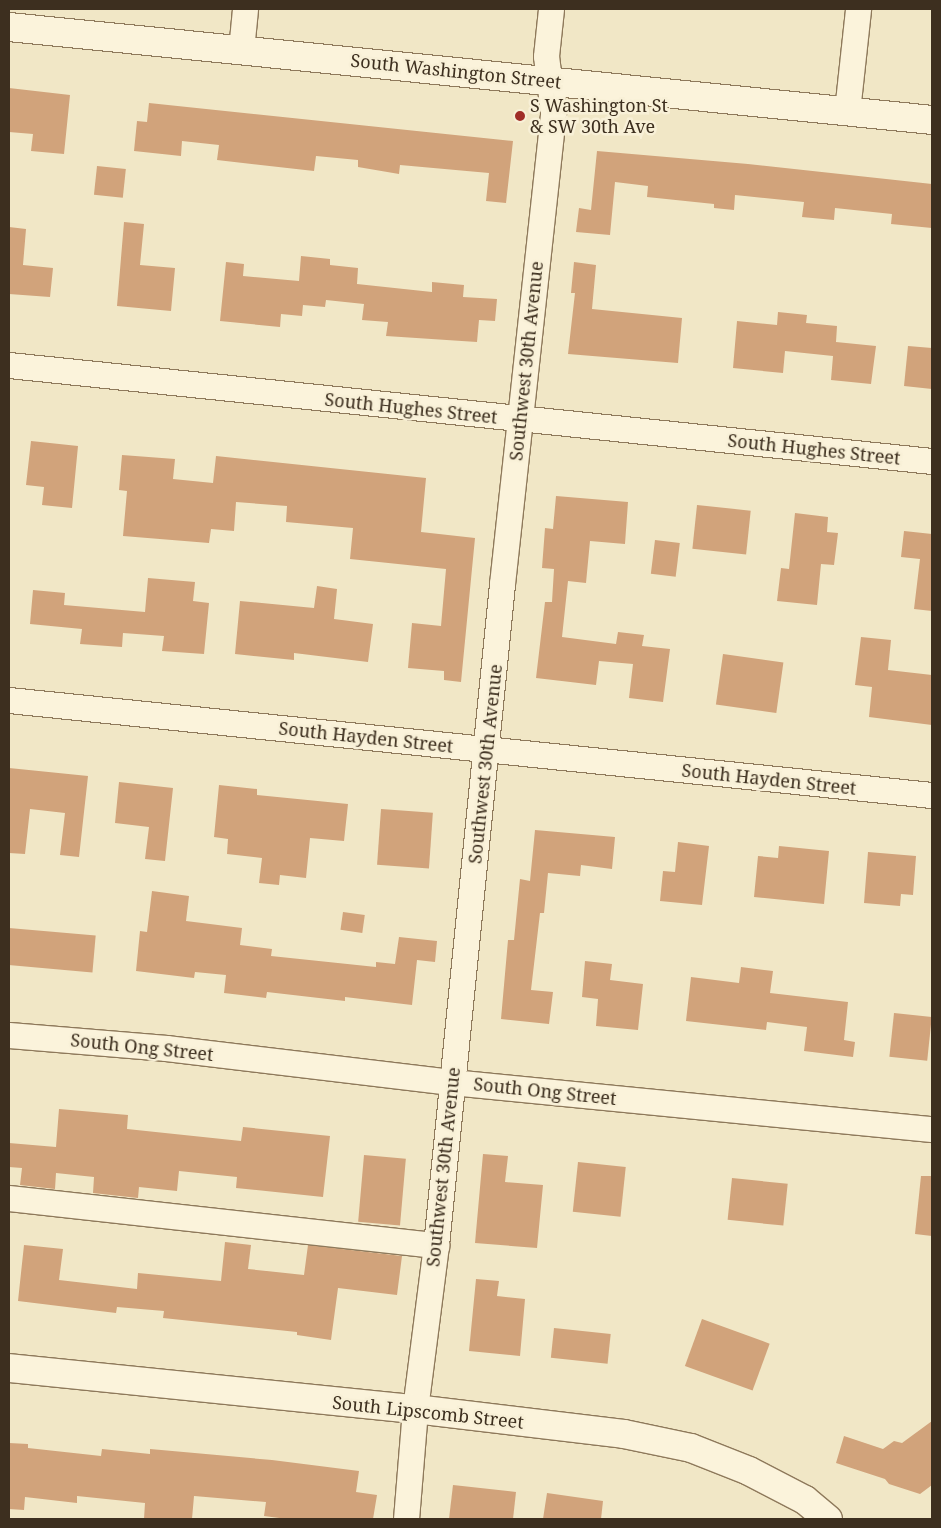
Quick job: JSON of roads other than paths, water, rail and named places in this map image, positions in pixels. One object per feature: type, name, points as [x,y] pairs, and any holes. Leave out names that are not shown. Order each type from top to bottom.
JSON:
[{"type":"main road","name":"South Washington Street","points":[[9,27],[932,120]]},
{"type":"main road","name":"South Lipscomb Street","points":[[9,1368],[415,1409],[624,1434],[692,1448],[750,1471],[805,1500],[828,1519]]},
{"type":"street","points":[[241,50],[245,9]]},
{"type":"street","name":"Southwest 30th Avenue","points":[[406,1519],[415,1409],[436,1245],[451,1082],[553,112],[546,56],[551,9]]},
{"type":"street","points":[[847,110],[858,9]]},
{"type":"street","name":"South Hughes Street","points":[[9,365],[932,461]]},
{"type":"street","name":"South Hayden Street","points":[[9,700],[932,795]]},
{"type":"street","name":"South Ong Street","points":[[9,1035],[166,1048],[451,1082],[932,1129]]},
{"type":"street","points":[[9,1198],[436,1245]]},
{"type":"place","name":"S Washington St & SW 30th Ave","points":[[520,116]]}]
